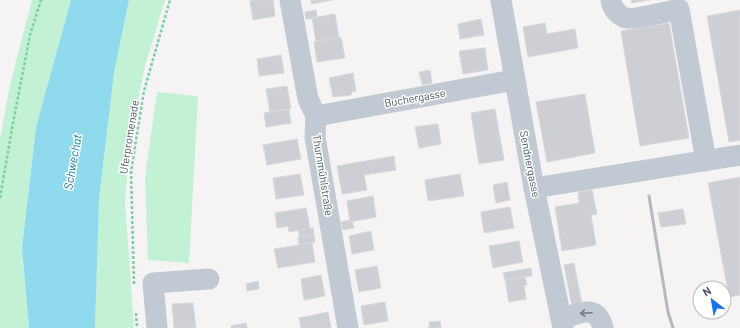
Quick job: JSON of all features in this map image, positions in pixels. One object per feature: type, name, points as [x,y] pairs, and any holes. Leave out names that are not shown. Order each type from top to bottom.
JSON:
[{"type":"street","name":"Thurnmühlstraße","points":[[290,0],[308,98],[316,116],[315,137],[348,328]]},
{"type":"street","name":"Sendnergasse","points":[[501,0],[514,80],[551,270],[557,325]]},
{"type":"street","points":[[611,0],[611,4],[617,13],[627,19],[679,9],[706,161]]},
{"type":"street","name":"Buchergasse","points":[[316,116],[514,80]]},
{"type":"street","points":[[534,188],[740,155]]},
{"type":"street","points":[[158,328],[154,283],[209,279]]},
{"type":"street","points":[[557,325],[586,312],[593,312],[601,321],[603,328]]},
{"type":"path","points":[[0,198],[30,35],[41,0]]},
{"type":"path","name":"Uferpromenade","points":[[134,285],[131,172],[144,91],[170,0]]},
{"type":"path","points":[[136,306],[137,328]]},
{"type":"green space","points":[[32,0],[71,0],[36,127],[22,248],[29,328],[0,328],[0,139],[10,85]]},
{"type":"green space","points":[[129,0],[165,0],[145,66],[130,141],[125,202],[134,328],[95,328],[99,200],[114,73]]},
{"type":"green space","points":[[157,92],[198,96],[189,263],[148,260],[145,177]]},
{"type":"water","name":"Schwechat","points":[[71,0],[129,0],[114,73],[99,200],[95,328],[29,328],[22,248],[36,127]]},
{"type":"building","points":[[250,0],[273,0],[275,16],[253,20]]},
{"type":"building","points":[[311,0],[333,0],[311,4]]},
{"type":"building","points":[[631,0],[650,0],[632,3]]},
{"type":"building","points":[[316,10],[317,18],[306,19],[305,12]]},
{"type":"building","points":[[740,10],[740,140],[729,142],[707,16]]},
{"type":"building","points":[[335,14],[339,38],[316,41],[312,18]]},
{"type":"building","points":[[481,19],[484,35],[460,39],[458,24]]},
{"type":"building","points":[[545,23],[547,34],[575,29],[578,48],[528,57],[523,27]]},
{"type":"building","points":[[669,23],[689,138],[640,146],[621,31]]},
{"type":"building","points":[[341,37],[345,58],[317,62],[314,42]]},
{"type":"building","points":[[485,48],[488,70],[463,74],[459,51]]},
{"type":"building","points":[[281,55],[284,73],[259,76],[257,59]]},
{"type":"building","points":[[430,70],[432,83],[422,85],[419,72]]},
{"type":"building","points":[[353,73],[356,91],[352,92],[351,95],[333,97],[329,78]]},
{"type":"building","points":[[287,86],[291,108],[270,112],[266,89]]},
{"type":"building","points":[[585,94],[595,153],[547,162],[536,102]]},
{"type":"building","points":[[289,109],[291,123],[266,127],[264,113]]},
{"type":"building","points":[[495,109],[504,160],[479,164],[471,113]]},
{"type":"building","points":[[438,124],[441,144],[419,148],[415,127]]},
{"type":"building","points":[[297,139],[301,159],[267,165],[263,145]]},
{"type":"building","points":[[394,156],[396,170],[364,175],[367,190],[342,194],[337,166]]},
{"type":"building","points":[[300,174],[304,195],[276,199],[273,178]]},
{"type":"building","points":[[460,174],[464,196],[428,201],[425,180]]},
{"type":"building","points":[[740,177],[740,295],[732,296],[732,280],[726,280],[708,183]]},
{"type":"building","points":[[507,182],[510,200],[496,203],[493,185]]},
{"type":"building","points":[[592,190],[597,214],[591,215],[596,245],[562,251],[555,207],[579,203],[578,192]]},
{"type":"building","points":[[373,196],[376,217],[350,222],[347,201]]},
{"type":"building","points":[[510,207],[514,228],[484,233],[481,212]]},
{"type":"building","points":[[306,208],[310,228],[289,232],[288,226],[277,228],[275,213]]},
{"type":"building","points":[[683,209],[686,224],[661,227],[658,213]]},
{"type":"building","points":[[350,220],[350,222],[352,221],[354,228],[343,230],[341,222]]},
{"type":"building","points":[[313,228],[314,235],[300,237],[298,230]]},
{"type":"building","points":[[371,231],[374,250],[352,254],[349,236]]},
{"type":"building","points":[[314,235],[315,242],[299,245],[298,237]]},
{"type":"building","points":[[519,241],[523,262],[493,268],[489,246]]},
{"type":"building","points":[[312,243],[315,262],[278,268],[274,249]]},
{"type":"building","points":[[574,263],[582,304],[572,306],[564,265]]},
{"type":"building","points":[[377,266],[381,288],[359,292],[355,270]]},
{"type":"building","points":[[531,268],[532,276],[505,280],[503,273]]},
{"type":"building","points":[[321,275],[325,296],[304,300],[301,279]]},
{"type":"building","points":[[525,277],[527,285],[524,285],[526,299],[509,302],[505,280]]},
{"type":"building","points":[[258,281],[259,289],[247,291],[246,284]]},
{"type":"building","points":[[385,302],[388,321],[364,325],[361,306]]},
{"type":"building","points":[[193,303],[196,328],[174,328],[172,304]]},
{"type":"building","points":[[328,312],[331,328],[301,328],[299,318]]},
{"type":"building","points":[[440,321],[441,328],[429,328],[429,322]]},
{"type":"building","points":[[246,323],[247,328],[231,328],[231,326]]},
{"type":"railway","points":[[649,196],[668,312],[673,328]]}]
